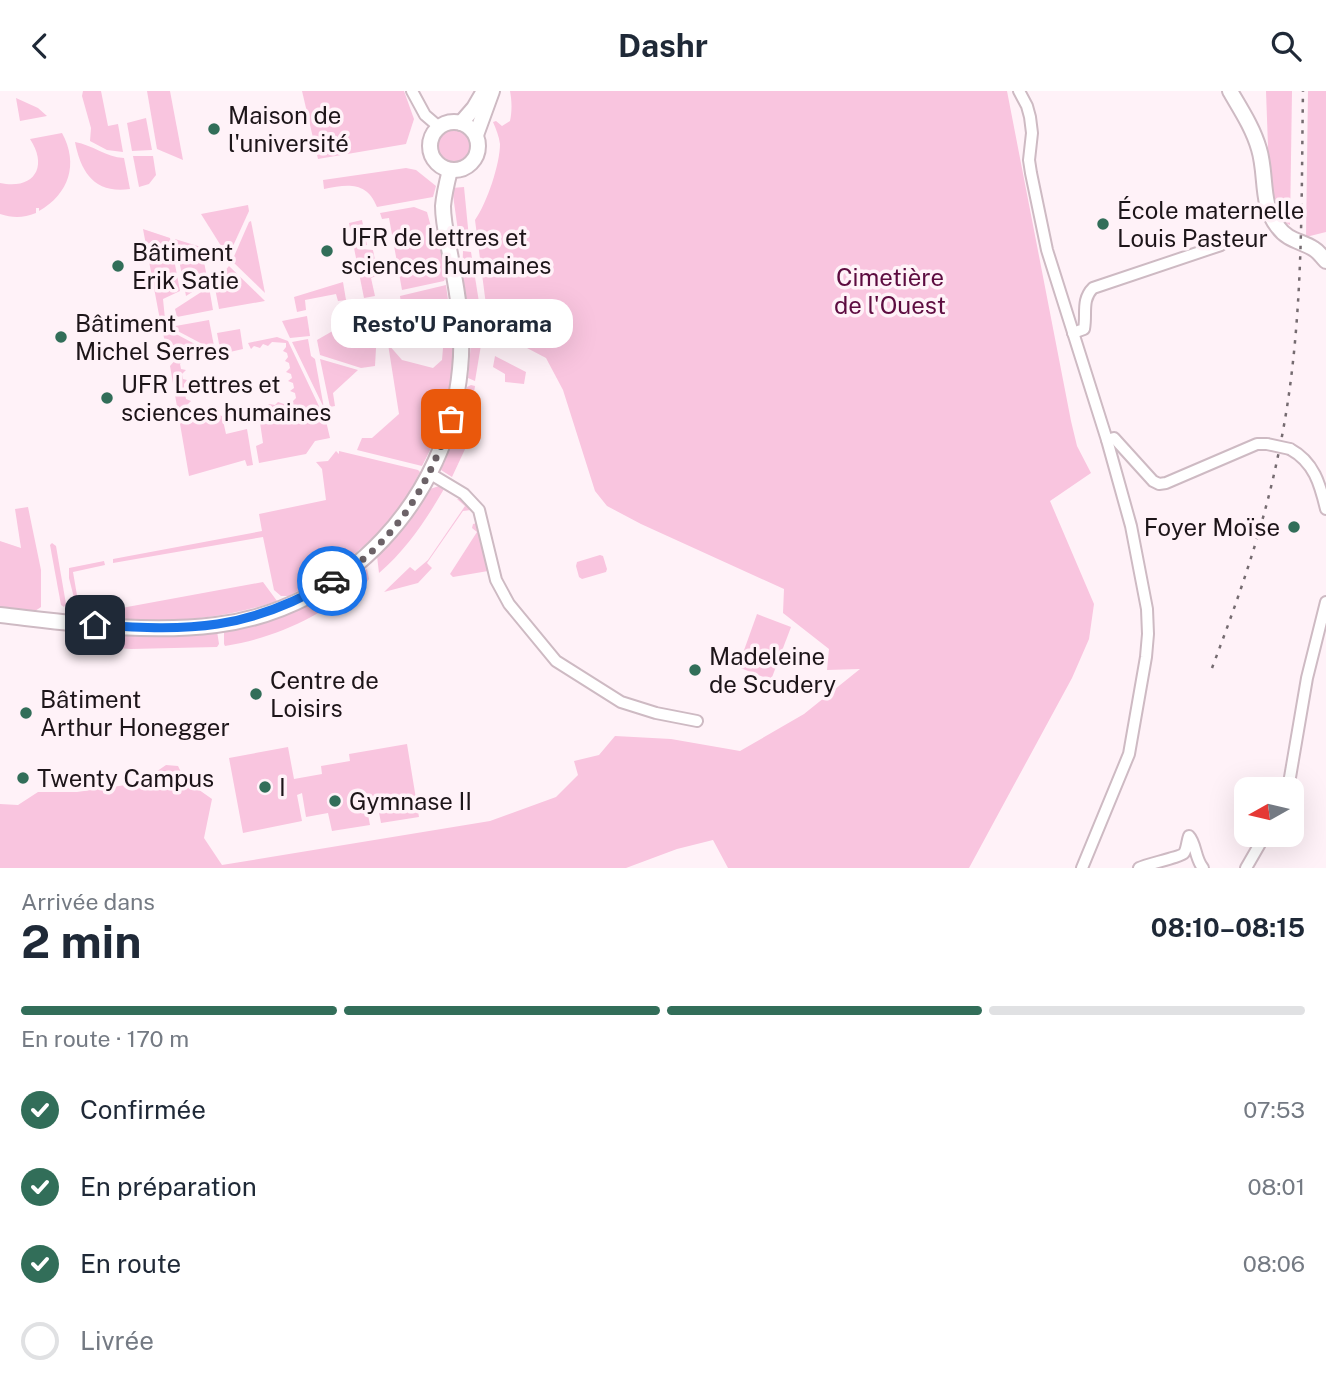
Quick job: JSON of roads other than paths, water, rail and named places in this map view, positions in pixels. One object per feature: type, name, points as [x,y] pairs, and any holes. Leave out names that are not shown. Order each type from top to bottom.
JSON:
[{"type":"street","points":[[412,91],[425,115],[439,127]]},
{"type":"street","points":[[461,123],[484,91]]},
{"type":"street","points":[[476,135],[470,127],[461,123],[451,122],[439,127],[431,139],[431,154],[439,165],[450,170],[463,169],[474,160],[478,150],[476,135],[492,91]]},
{"type":"street","points":[[1019,91],[1027,106],[1031,125],[1031,173],[1047,250],[1107,440],[1142,571],[1149,634],[1129,754],[1082,868]]},
{"type":"street","points":[[1230,91],[1259,149],[1265,197],[1278,227],[1326,261]]},
{"type":"street","points":[[0,615],[156,628],[219,625],[252,618],[303,597],[358,565],[385,540],[429,473],[451,419],[460,368],[460,312],[443,208],[450,170]]},
{"type":"street","points":[[1073,333],[1084,329],[1084,304],[1087,294],[1093,288],[1221,245]]},
{"type":"street","points":[[1107,440],[1114,438],[1153,481],[1159,484],[1257,444],[1290,449],[1298,453],[1311,467],[1319,481],[1326,509]]},
{"type":"street","points":[[429,473],[464,494],[479,510],[496,580],[509,604],[556,661],[621,702],[697,722]]},
{"type":"street","points":[[1290,777],[1307,678],[1326,602]]},
{"type":"street","points":[[1139,868],[1154,862],[1176,859],[1184,854],[1189,836],[1193,839],[1202,868]]},
{"type":"street","points":[[1246,868],[1258,847]]},
{"type":"railway","points":[[1212,668],[1258,534],[1273,479],[1287,406],[1300,271],[1303,91]]},
{"type":"place","name":"Maison de l'université","points":[[214,129]]},
{"type":"place","name":"École maternelle Louis Pasteur","points":[[1103,224]]},
{"type":"place","name":"UFR de lettres et sciences humaines","points":[[327,251]]},
{"type":"place","name":"Bâtiment Erik Satie","points":[[118,266]]},
{"type":"place","name":"Bâtiment Michel Serres","points":[[61,337]]},
{"type":"place","name":"UFR Lettres et sciences humaines","points":[[107,398]]},
{"type":"place","name":"Resto'U Panorama","points":[[451,419]]},
{"type":"place","name":"Foyer Moïse","points":[[1294,527]]},
{"type":"place","name":"Madeleine de Scudery","points":[[695,670]]},
{"type":"place","name":"Centre de Loisirs","points":[[256,694]]},
{"type":"place","name":"Bâtiment Arthur Honegger","points":[[26,713]]},
{"type":"place","name":"Twenty Campus","points":[[23,778]]},
{"type":"place","name":"I","points":[[265,787]]},
{"type":"place","name":"Gymnase II","points":[[335,801]]},
{"type":"park label","name":"Cimetière de l'Ouest","points":[[890,291]]}]
